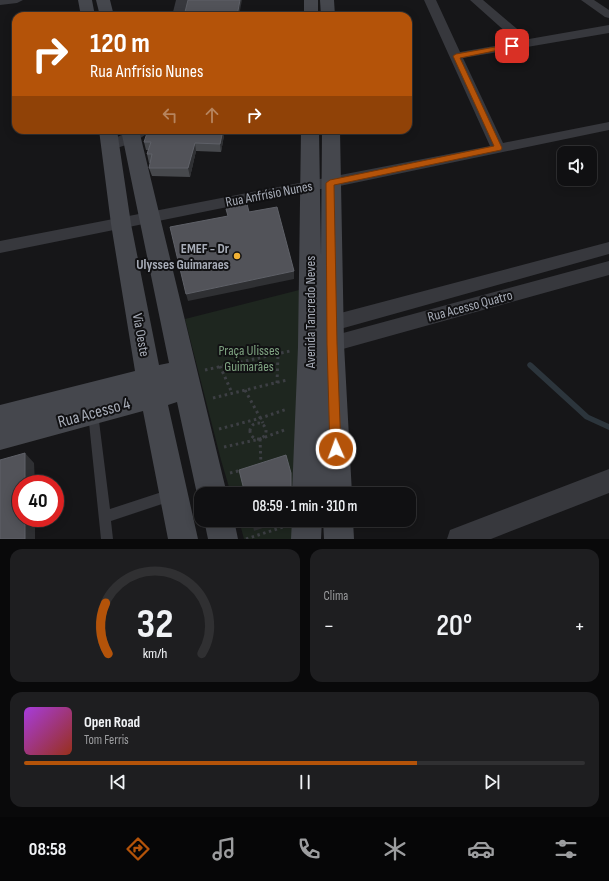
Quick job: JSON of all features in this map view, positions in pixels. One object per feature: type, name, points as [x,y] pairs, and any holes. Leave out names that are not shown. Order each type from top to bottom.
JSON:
[{"type":"street","points":[[0,2],[17,0]]},
{"type":"street","points":[[85,0],[87,12]]},
{"type":"street","points":[[103,0],[106,12]]},
{"type":"street","points":[[179,12],[182,0]]},
{"type":"street","points":[[311,0],[311,12]]},
{"type":"street","points":[[327,0],[328,12]]},
{"type":"street","points":[[430,0],[498,148]]},
{"type":"street","points":[[476,0],[526,43]]},
{"type":"street","points":[[587,0],[609,15]]},
{"type":"street","points":[[456,56],[609,29]]},
{"type":"street","name":"Rua Anfrísio Nunes","points":[[0,247],[149,219],[609,126]]},
{"type":"street","name":"Via Oeste","points":[[125,134],[194,383],[219,484]]},
{"type":"street","name":"Via Oeste","points":[[125,134],[121,224],[151,388],[183,539]]},
{"type":"street","name":"Avenida Tancredo Neves","points":[[311,134],[321,184],[332,333],[337,487]]},
{"type":"street","name":"Avenida Tancredo Neves","points":[[307,487],[321,184],[330,134]]},
{"type":"street","name":"Rua Acesso Quatro","points":[[332,333],[609,248]]},
{"type":"street","name":"Rua Acesso Quatro","points":[[332,333],[609,268]]},
{"type":"street","name":"Rua Acesso 4","points":[[0,437],[92,403],[151,388],[194,383]]},
{"type":"street","points":[[0,417],[92,403]]},
{"type":"street","points":[[459,539],[609,481]]},
{"type":"street","points":[[220,527],[223,539]]},
{"type":"street","points":[[338,527],[339,539]]},
{"type":"lane","points":[[92,403],[107,539]]},
{"type":"lane","points":[[104,517],[174,494]]},
{"type":"path","points":[[194,383],[220,366],[293,351]]},
{"type":"path","points":[[277,382],[278,354]]},
{"type":"path","points":[[220,366],[232,393]]},
{"type":"path","points":[[194,383],[232,393],[292,379]]},
{"type":"path","points":[[246,390],[267,429],[266,434],[260,439],[255,439],[250,435],[250,428]]},
{"type":"path","points":[[214,430],[261,418],[288,409]]},
{"type":"path","points":[[242,423],[250,428]]},
{"type":"path","points":[[250,428],[256,423],[264,425]]},
{"type":"path","points":[[218,449],[260,439],[294,427]]},
{"type":"path","points":[[260,439],[261,466]]},
{"type":"path","points":[[254,467],[268,464]]},
{"type":"path","points":[[219,484],[247,469]]},
{"type":"path","points":[[245,539],[300,528]]},
{"type":"green space","name":"Praça Ulisses Guimarães","points":[[303,289],[301,487],[229,487],[185,319]]},
{"type":"green space","points":[[241,527],[300,527],[299,539],[244,539]]},
{"type":"building","points":[[188,0],[240,0],[238,12],[185,12]]},
{"type":"building","points":[[147,134],[222,134],[220,144],[195,143],[188,168],[149,168],[152,154],[147,154],[151,142],[144,142]]},
{"type":"building","points":[[247,204],[249,212],[277,207],[294,271],[186,294],[170,227],[228,216],[226,209]]},
{"type":"building","points":[[25,453],[25,475],[12,475],[12,527],[25,527],[25,539],[0,539],[0,460]]},
{"type":"building","points":[[286,455],[291,473],[291,487],[243,487],[239,470]]},
{"type":"waterway","points":[[530,365],[587,417],[609,427]]},
{"type":"place","name":"EMEF - Dr Ulysses Guimaraes","points":[[237,256]]},
{"type":"route","points":[[336,449],[332,344],[333,323],[330,183],[498,148],[456,56],[512,46]]}]
